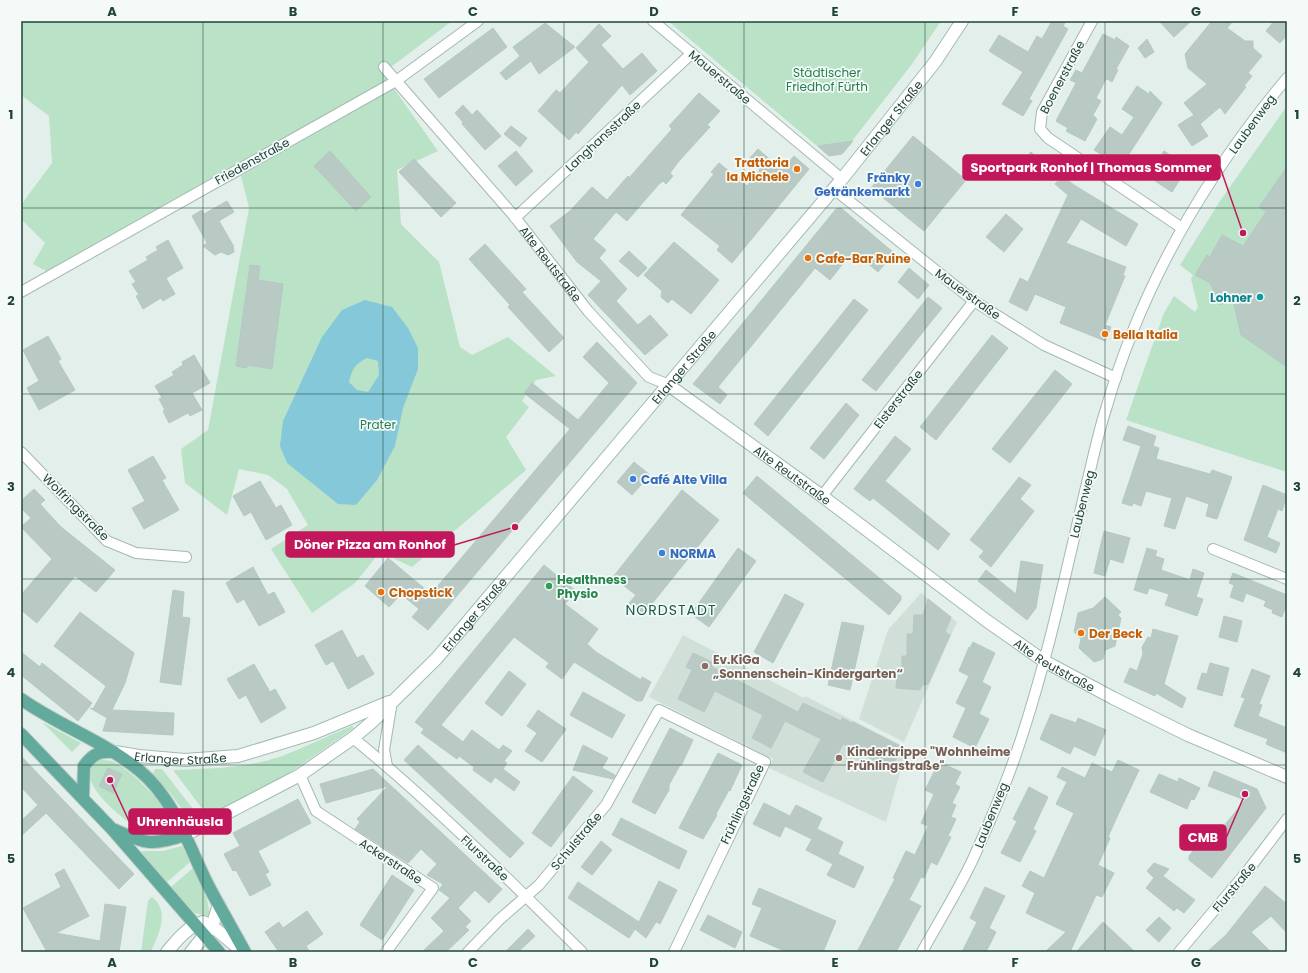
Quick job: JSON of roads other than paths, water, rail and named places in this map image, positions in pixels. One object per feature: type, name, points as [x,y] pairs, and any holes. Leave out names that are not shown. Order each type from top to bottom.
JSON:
[{"type":"main road","name":"Erlanger Straße","points":[[185,835],[300,775],[353,738],[372,722],[437,658],[533,547],[667,384],[834,189],[935,62],[962,21]]},
{"type":"main road","name":"Alte Reutstraße","points":[[667,384],[822,496],[987,621],[1044,661],[1113,698],[1188,734],[1287,777]]},
{"type":"main road","name":"Erlanger Straße","points":[[21,699],[53,719],[116,752],[139,756],[185,760],[238,756],[314,734],[392,701]]},
{"type":"main road","points":[[21,734],[83,797],[195,925],[209,931],[244,952]]},
{"type":"main road","points":[[83,797],[82,773],[84,766],[89,759],[102,751],[116,752],[142,772],[158,790],[169,806],[244,952]]},
{"type":"main road","points":[[112,829],[147,843],[162,842],[185,835]]},
{"type":"main road","points":[[191,952],[209,931],[219,905]]},
{"type":"main road","points":[[166,952],[181,936],[195,925]]},
{"type":"main road","points":[[209,931],[219,952]]},
{"type":"street","name":"Friedenstraße","points":[[21,292],[396,81],[478,21]]},
{"type":"street","name":"Mauerstraße","points":[[653,21],[842,179]]},
{"type":"street","name":"Boenerstraße","points":[[1092,21],[1042,112],[1040,128],[1048,138],[1182,228]]},
{"type":"street","name":"Langhansstraße","points":[[515,218],[692,53]]},
{"type":"street","name":"Alte Reutstraße","points":[[384,67],[515,218],[588,311],[649,377],[667,384]]},
{"type":"street","name":"Laubenweg","points":[[922,952],[976,853],[1014,758],[1044,661],[1106,409],[1139,316],[1182,228],[1236,145],[1287,78]]},
{"type":"street","name":"Mauerstraße","points":[[834,189],[974,301],[1044,344],[1116,378]]},
{"type":"street","name":"Elsterstraße","points":[[822,496],[974,301]]},
{"type":"street","name":"Wolfringstraße","points":[[21,452],[107,541],[136,553],[186,557]]},
{"type":"street","points":[[1213,549],[1287,579]]},
{"type":"street","points":[[387,766],[384,750],[392,701]]},
{"type":"street","name":"Schulstraße","points":[[468,952],[525,896],[539,885],[606,805],[659,710]]},
{"type":"street","name":"Frühlingstraße","points":[[659,710],[764,762],[674,952]]},
{"type":"street","name":"Flurstraße","points":[[353,738],[387,766],[582,952]]},
{"type":"street","name":"Ackerstraße","points":[[300,775],[316,811],[433,888],[386,952]]},
{"type":"street","name":"Flurstraße","points":[[1179,952],[1249,869],[1287,820]]},
{"type":"water","points":[[365,300],[392,307],[408,328],[418,348],[418,369],[403,408],[395,446],[377,480],[356,505],[338,504],[287,463],[280,446],[283,421],[322,337],[342,310]],"holes":[[[367,358],[378,361],[379,375],[368,392],[357,390],[349,382],[355,367]]]},
{"type":"place","name":"Trattoria la Michele","points":[[797,169]]},
{"type":"place","name":"Fränky Getränkemarkt","points":[[918,184]]},
{"type":"place","name":"Sportpark Ronhof | Thomas Sommer","points":[[1243,233]]},
{"type":"place","name":"Cafe-Bar Ruine","points":[[808,258]]},
{"type":"place","name":"Lohner","points":[[1260,297]]},
{"type":"place","name":"Bella Italia","points":[[1105,334]]},
{"type":"place","name":"Café Alte Villa","points":[[633,479]]},
{"type":"place","name":"Döner Pizza am Ronhof","points":[[515,527]]},
{"type":"place","name":"NORMA","points":[[662,553]]},
{"type":"place","name":"Healthness Physio","points":[[549,586]]},
{"type":"place","name":"ChopsticK","points":[[381,592]]},
{"type":"place","name":"Der Beck","points":[[1081,633]]},
{"type":"place","name":"Ev.KiGa „Sonnenschein-Kindergarten“","points":[[705,666]]},
{"type":"place","name":"Kinderkrippe \"Wohnheime Frühlingstraße\"","points":[[839,758]]},
{"type":"place","name":"Uhrenhäusla","points":[[110,780]]},
{"type":"place","name":"CMB","points":[[1245,794]]},
{"type":"district","name":"NORDSTADT","points":[[671,610]]},
{"type":"park label","name":"Städtischer Friedhof Fürth","points":[[827,79]]},
{"type":"park label","name":"Prater","points":[[378,424]]}]
